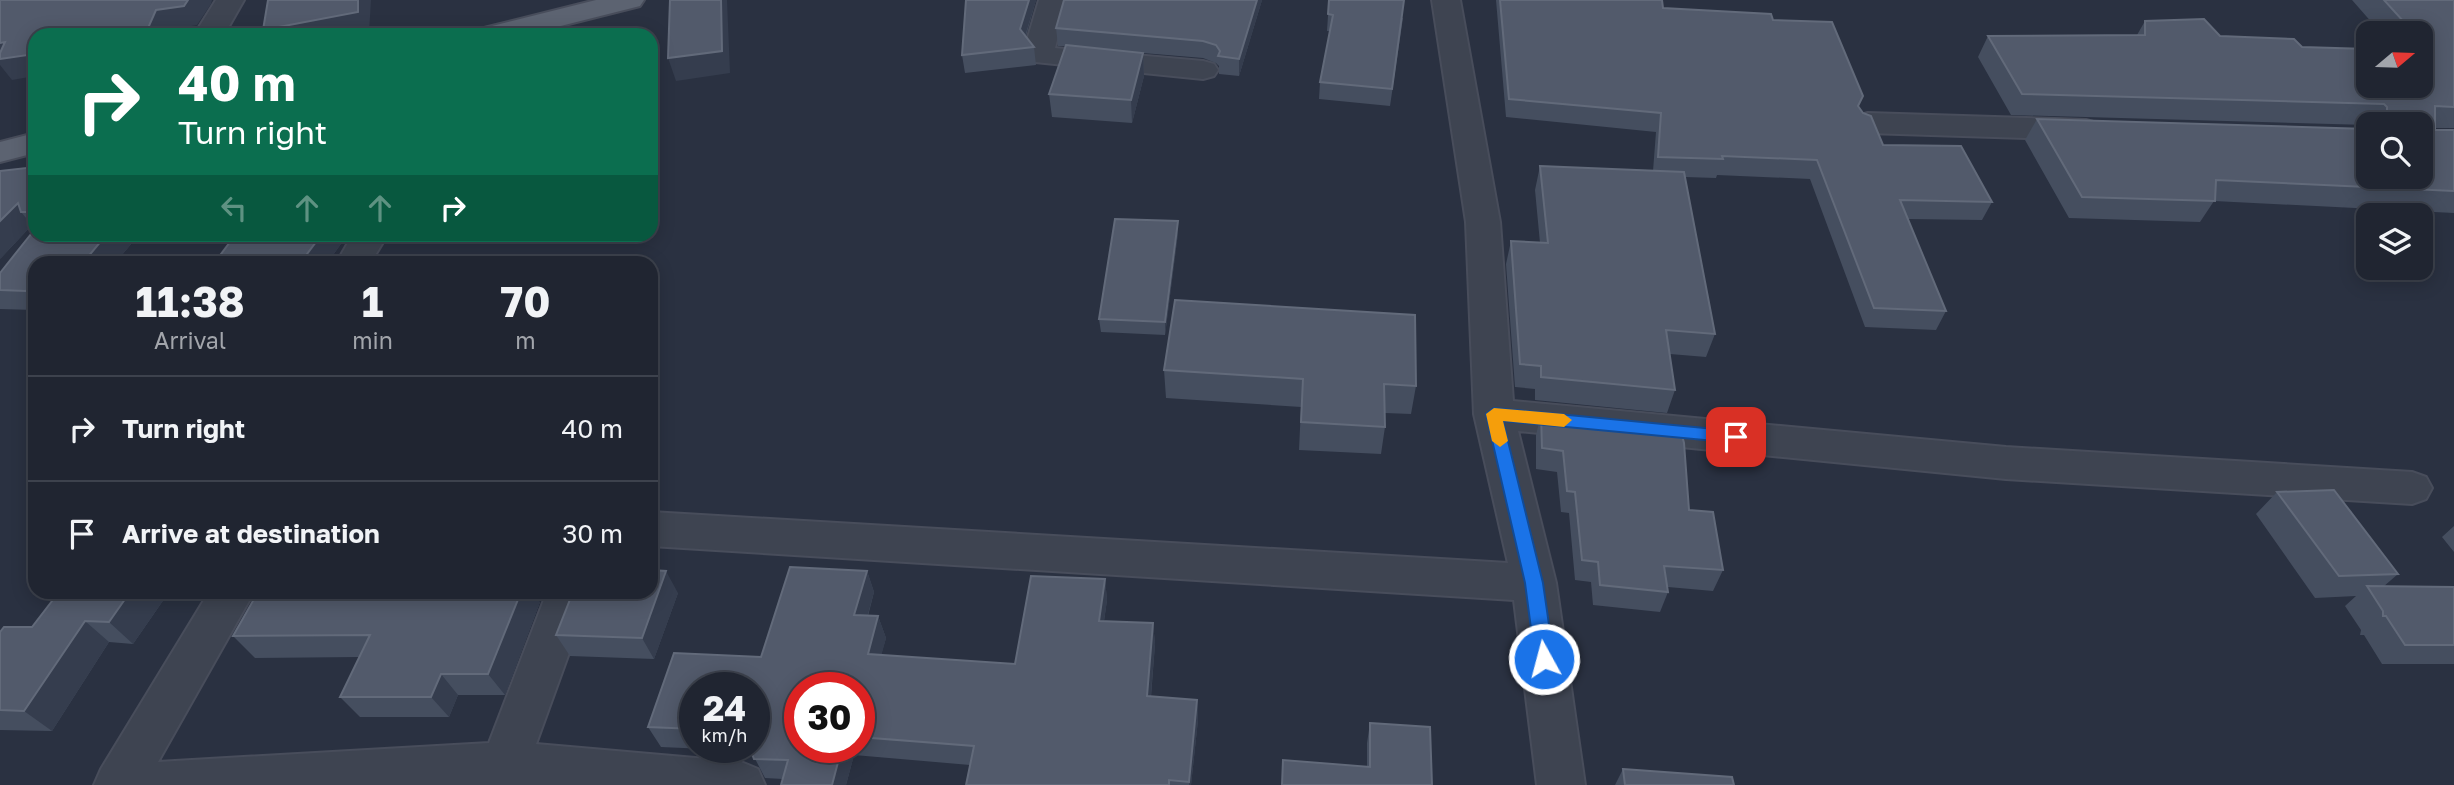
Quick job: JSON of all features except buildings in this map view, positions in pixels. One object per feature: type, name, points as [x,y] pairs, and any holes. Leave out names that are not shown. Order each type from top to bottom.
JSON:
[{"type":"main road","points":[[520,28],[631,0]]},
{"type":"main road","points":[[0,152],[28,145]]},
{"type":"street","points":[[213,28],[230,0]]},
{"type":"street","points":[[1052,0],[1040,47],[1046,56],[1203,70]]},
{"type":"street","points":[[1446,0],[1483,222],[1494,414],[1534,583],[1561,785]]},
{"type":"street","points":[[1868,123],[2120,131]]},
{"type":"street","points":[[1494,414],[2006,463],[2412,488]]},
{"type":"street","points":[[658,529],[1534,583]]},
{"type":"street","points":[[118,785],[228,599]]},
{"type":"street","points":[[505,764],[566,599]]},
{"type":"street","points":[[152,785],[505,764],[741,785]]},
{"type":"slow traffic","points":[[1500,441],[1494,414],[1564,420]]},
{"type":"route","points":[[1544,659],[1534,583],[1494,414],[1736,437]]}]
